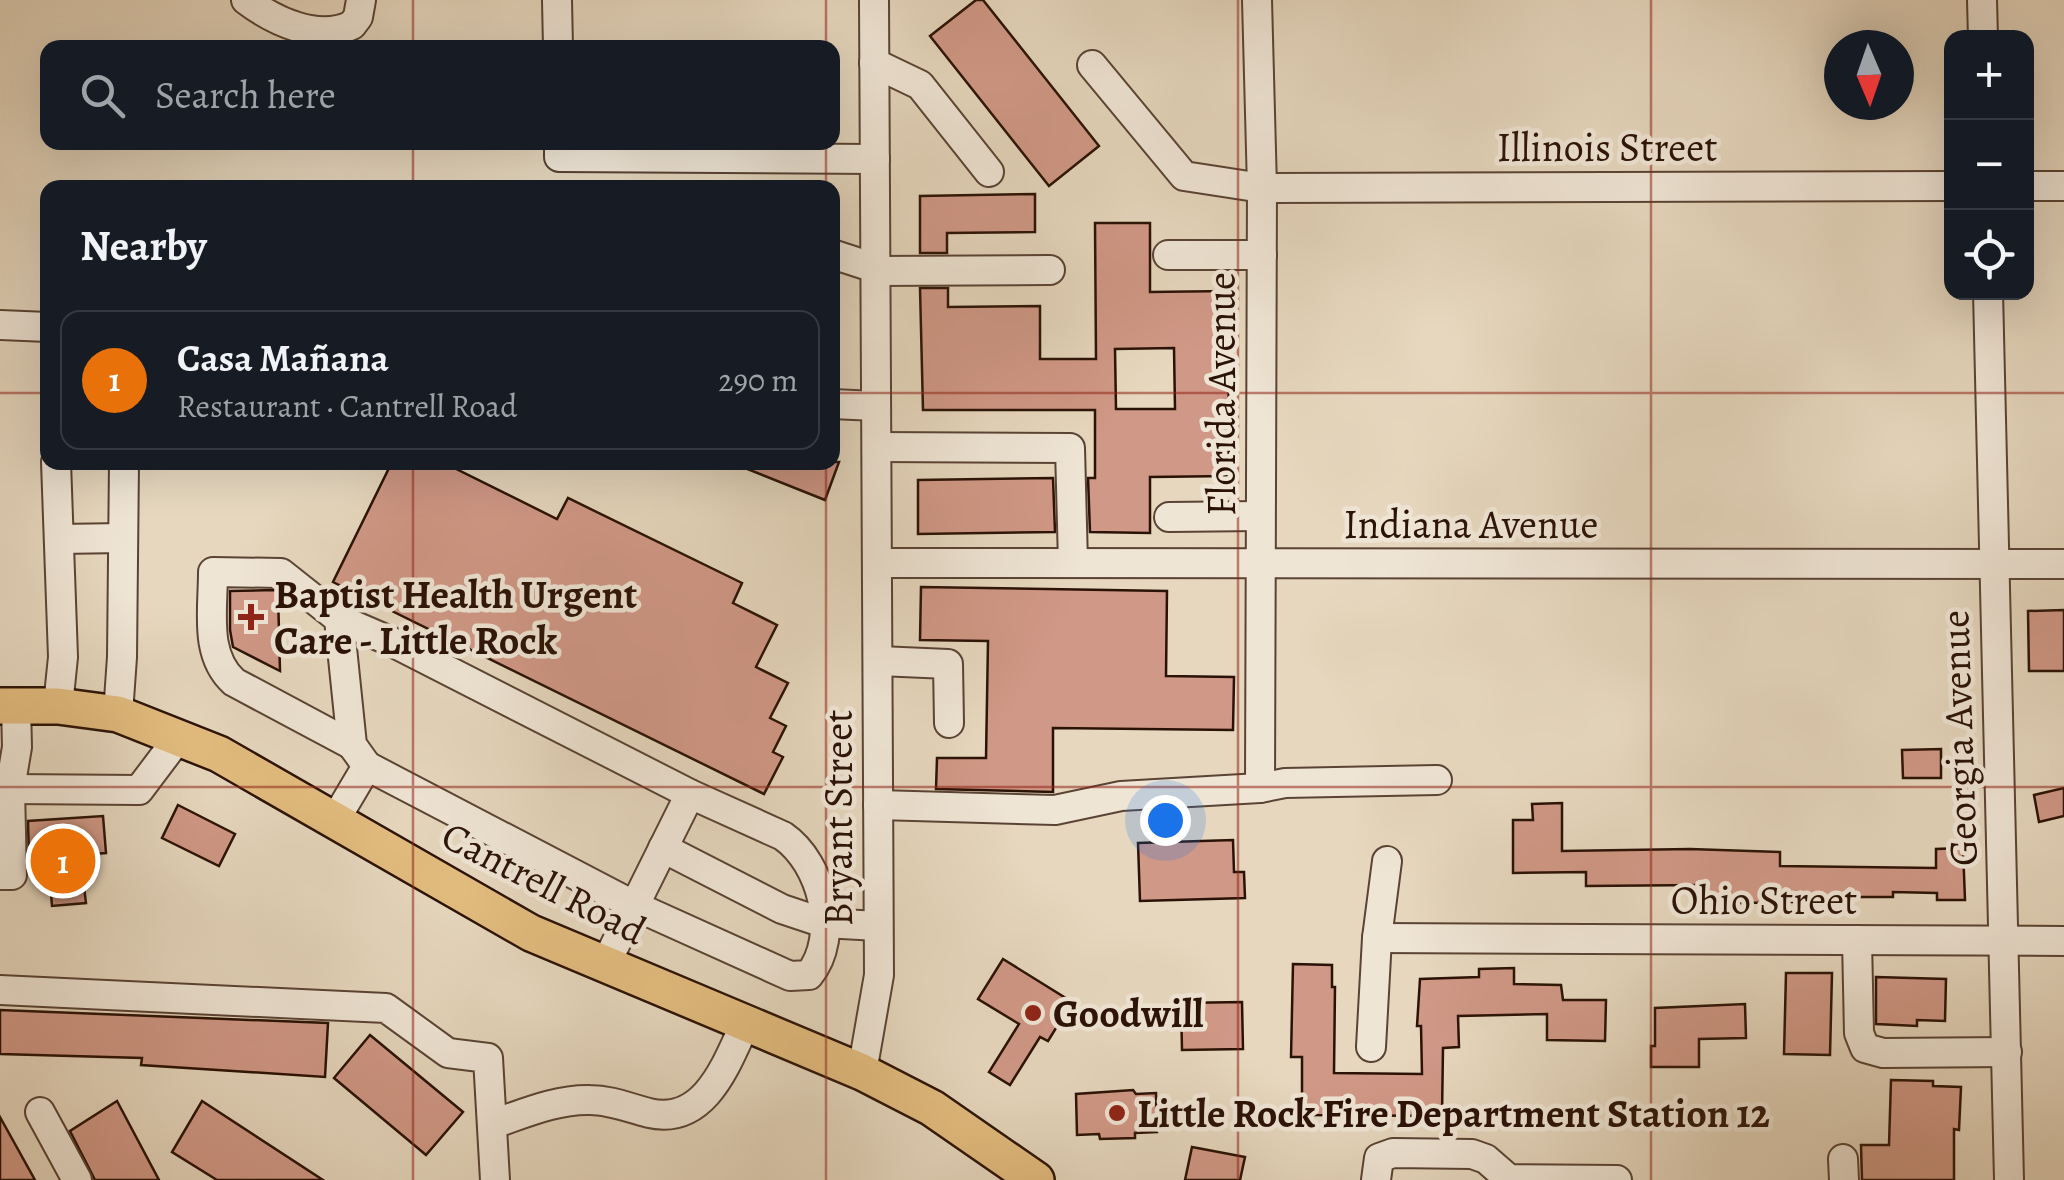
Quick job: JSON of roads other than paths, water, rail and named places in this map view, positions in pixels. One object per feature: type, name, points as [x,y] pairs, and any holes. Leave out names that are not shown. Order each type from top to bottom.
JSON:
[{"type":"main road","name":"Cantrell Road","points":[[8,706],[58,706],[118,714],[219,754],[500,916],[862,1072],[932,1108],[1036,1180]]},
{"type":"street","points":[[246,0],[264,14],[326,32],[352,25],[361,7],[360,0]]},
{"type":"street","points":[[558,0],[558,40]]},
{"type":"street","name":"Bryant Street","points":[[862,1072],[876,1005],[878,926],[874,0]]},
{"type":"street","name":"Florida Avenue","points":[[1257,0],[1262,188],[1260,788]]},
{"type":"street","points":[[1982,0],[1983,30]]},
{"type":"street","points":[[874,63],[920,85],[989,172]]},
{"type":"street","name":"Illinois Street","points":[[1092,64],[1184,176],[1262,188],[1944,186]]},
{"type":"street","points":[[559,150],[559,156],[875,159]]},
{"type":"street","points":[[2034,186],[2064,186]]},
{"type":"street","points":[[1168,255],[1262,255]]},
{"type":"street","points":[[840,257],[876,269],[1050,270]]},
{"type":"street","name":"Georgia Avenue","points":[[1988,300],[2009,1180]]},
{"type":"street","points":[[0,325],[40,326]]},
{"type":"street","points":[[840,404],[876,406]]},
{"type":"street","points":[[876,447],[1070,448],[1073,564]]},
{"type":"street","points":[[56,470],[62,657],[58,706]]},
{"type":"street","points":[[118,714],[124,470]]},
{"type":"street","points":[[1169,517],[1260,516]]},
{"type":"street","points":[[59,539],[123,538]]},
{"type":"street","name":"Indiana Avenue","points":[[877,563],[2064,564]]},
{"type":"street","points":[[213,572],[281,573],[339,620],[390,641],[690,794],[783,836],[796,845],[812,869],[824,923],[824,947],[819,962],[808,974],[790,976],[635,906],[359,756],[234,682],[218,668],[213,640],[213,572]]},
{"type":"street","points":[[335,820],[359,756],[339,620]]},
{"type":"street","points":[[878,661],[948,664],[949,723]]},
{"type":"street","points":[[0,876],[12,875],[10,788],[16,747],[8,706]]},
{"type":"street","points":[[10,788],[139,790],[179,737]]},
{"type":"street","points":[[878,805],[1055,810],[1121,796],[1260,788],[1284,783],[1436,780]]},
{"type":"street","points":[[605,964],[690,794]]},
{"type":"street","points":[[664,848],[782,909],[824,923],[878,926]]},
{"type":"street","points":[[1371,1047],[1377,938],[1388,861]]},
{"type":"street","name":"Ohio Street","points":[[1377,938],[2064,941]]},
{"type":"street","points":[[1857,940],[1859,1033],[1865,1048],[1883,1053],[2007,1052]]},
{"type":"street","points":[[0,990],[386,1008],[448,1053],[488,1058],[495,1180]]},
{"type":"street","points":[[493,1124],[586,1100],[612,1102],[652,1114],[687,1109],[718,1082],[746,1022]]},
{"type":"street","points":[[40,1112],[77,1180]]},
{"type":"street","points":[[1376,1180],[1379,1158],[1393,1152],[1472,1154],[1486,1159],[1509,1178],[1617,1180]]},
{"type":"place","name":"Baptist Health Urgent Care - Little Rock","points":[[251,617]]},
{"type":"place","name":"Casa Mañana","points":[[63,861]]},
{"type":"place","name":"Goodwill","points":[[1033,1013]]},
{"type":"place","name":"Little Rock Fire Department Station 12","points":[[1117,1113]]}]
